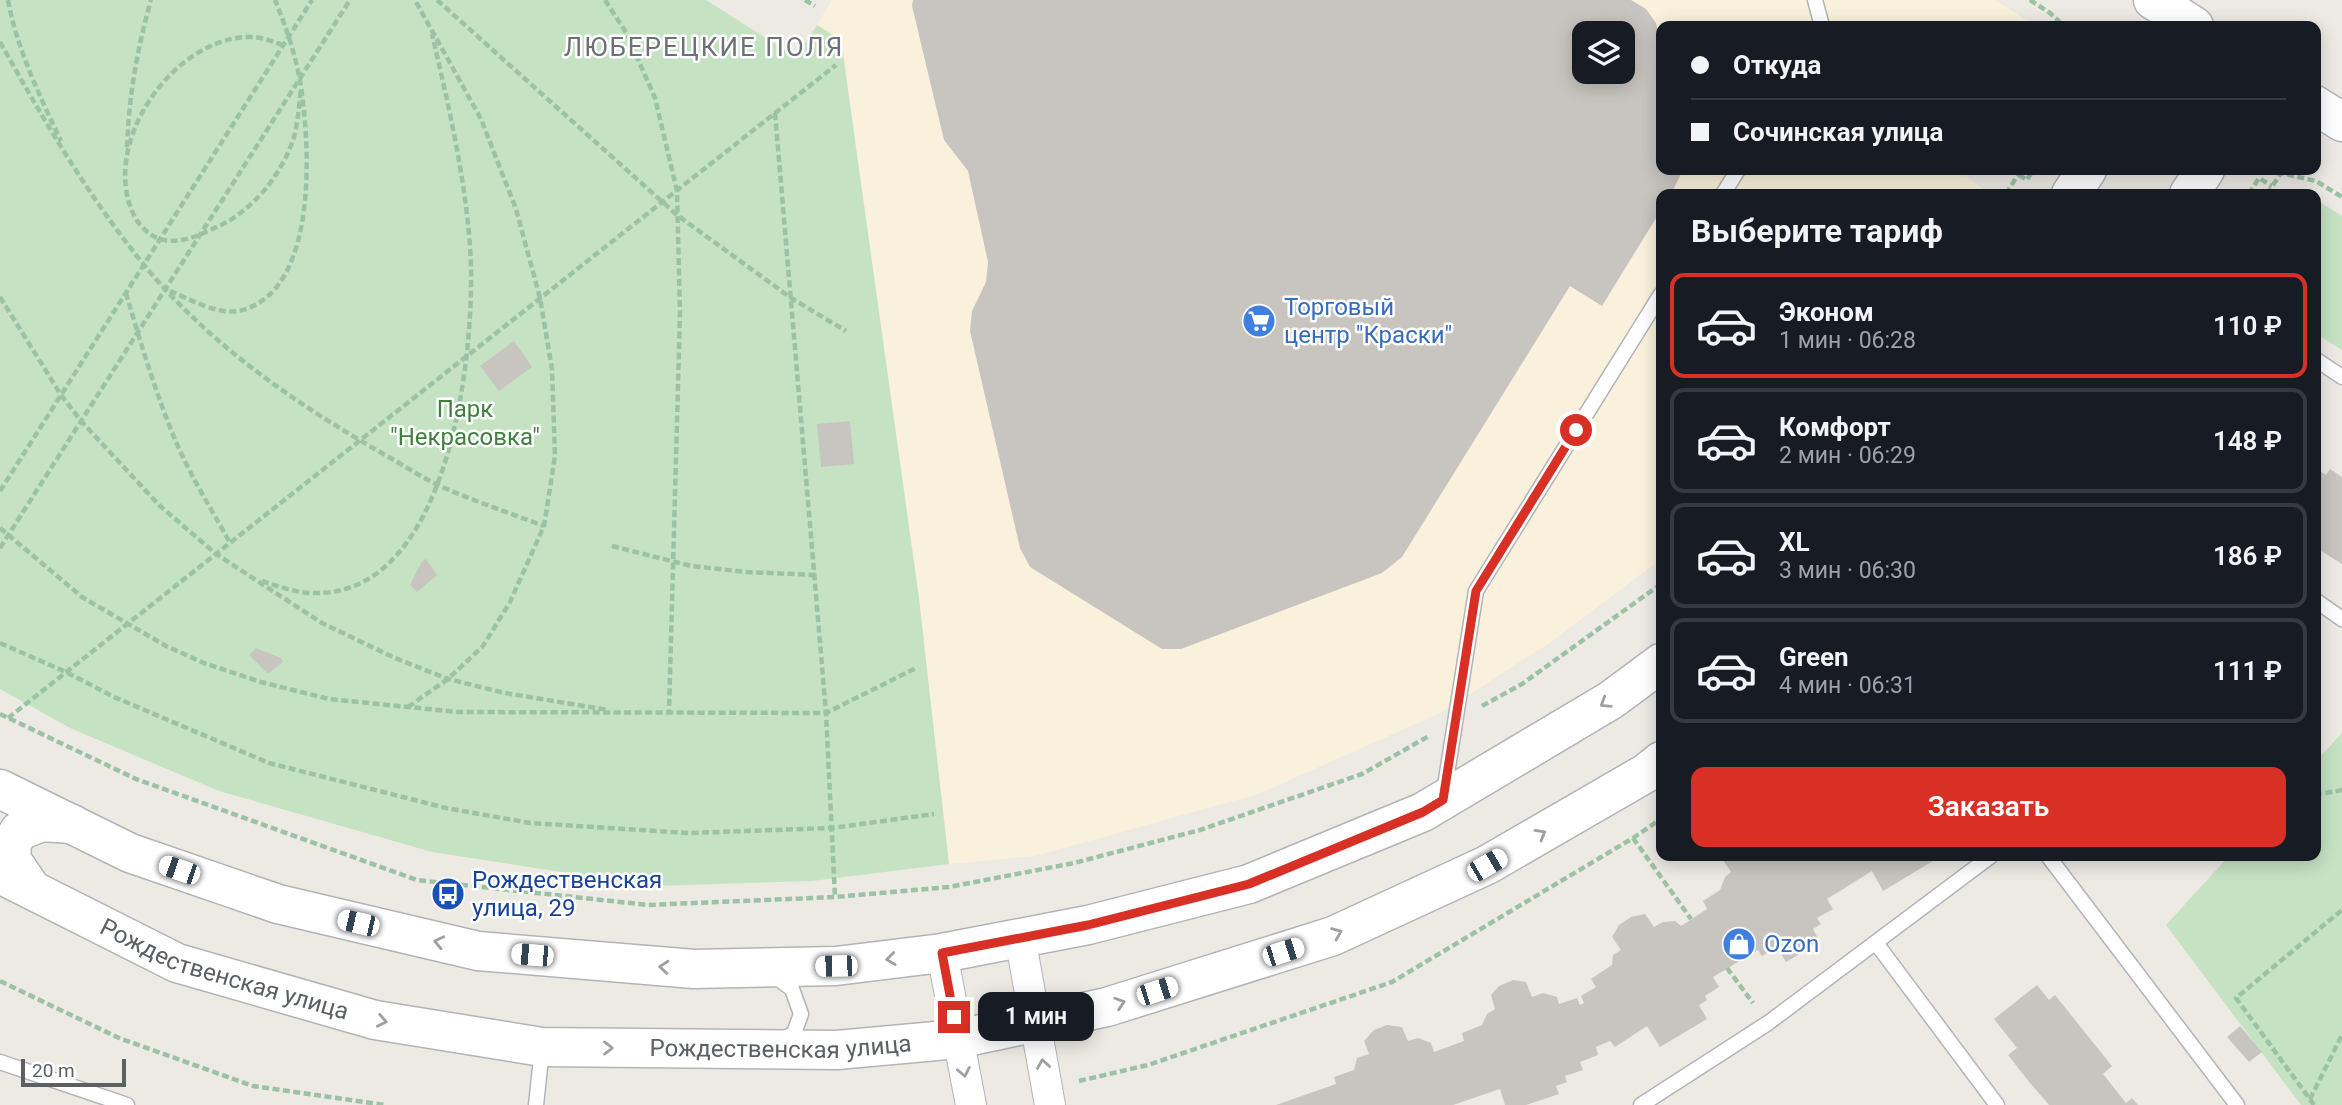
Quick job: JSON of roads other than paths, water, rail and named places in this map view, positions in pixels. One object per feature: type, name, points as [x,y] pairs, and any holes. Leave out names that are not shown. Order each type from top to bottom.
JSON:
[{"type":"street","points":[[2153,0],[2182,21]]},
{"type":"street","points":[[2321,109],[2342,122]]},
{"type":"street","points":[[0,789],[130,853],[278,904],[478,951],[694,969],[836,966],[942,953],[1088,925],[1249,884],[1423,812],[1611,700],[1656,667]]},
{"type":"street","name":"Рождественская улица","points":[[16,882],[177,963],[375,1020],[542,1047],[837,1050],[958,1039],[1107,1007],[1333,936],[1487,865],[1656,765]]},
{"type":"street","points":[[16,882],[11,859],[12,843],[19,831],[42,822],[72,824]]},
{"type":"street","points":[[1020,937],[1036,1022],[1059,1094]]},
{"type":"street","points":[[942,953],[971,1105]]},
{"type":"lane","points":[[1815,0],[1821,21]]},
{"type":"lane","points":[[1443,800],[1476,591],[1656,302]]},
{"type":"lane","points":[[2321,363],[2342,377]]},
{"type":"lane","points":[[2321,604],[2342,619]]},
{"type":"lane","points":[[1641,1105],[1768,1023],[1985,861]]},
{"type":"lane","points":[[2052,861],[2237,1105]]},
{"type":"lane","points":[[1875,943],[1997,1105]]},
{"type":"lane","points":[[763,968],[792,989],[801,1014],[794,1032],[769,1049]]},
{"type":"lane","points":[[536,1105],[542,1047]]},
{"type":"lane","points":[[0,1062],[127,1105]]},
{"type":"place","name":"Торговый центр \"Краски\"","points":[[1259,321]]},
{"type":"place","name":"Рождественская улица, 29","points":[[448,894]]},
{"type":"place","name":"Ozon","points":[[1739,944]]},
{"type":"district","name":"ЛЮБЕРЕЦКИЕ ПОЛЯ","points":[[704,47]]},
{"type":"park label","name":"Парк \"Некрасовка\"","points":[[465,423]]}]
